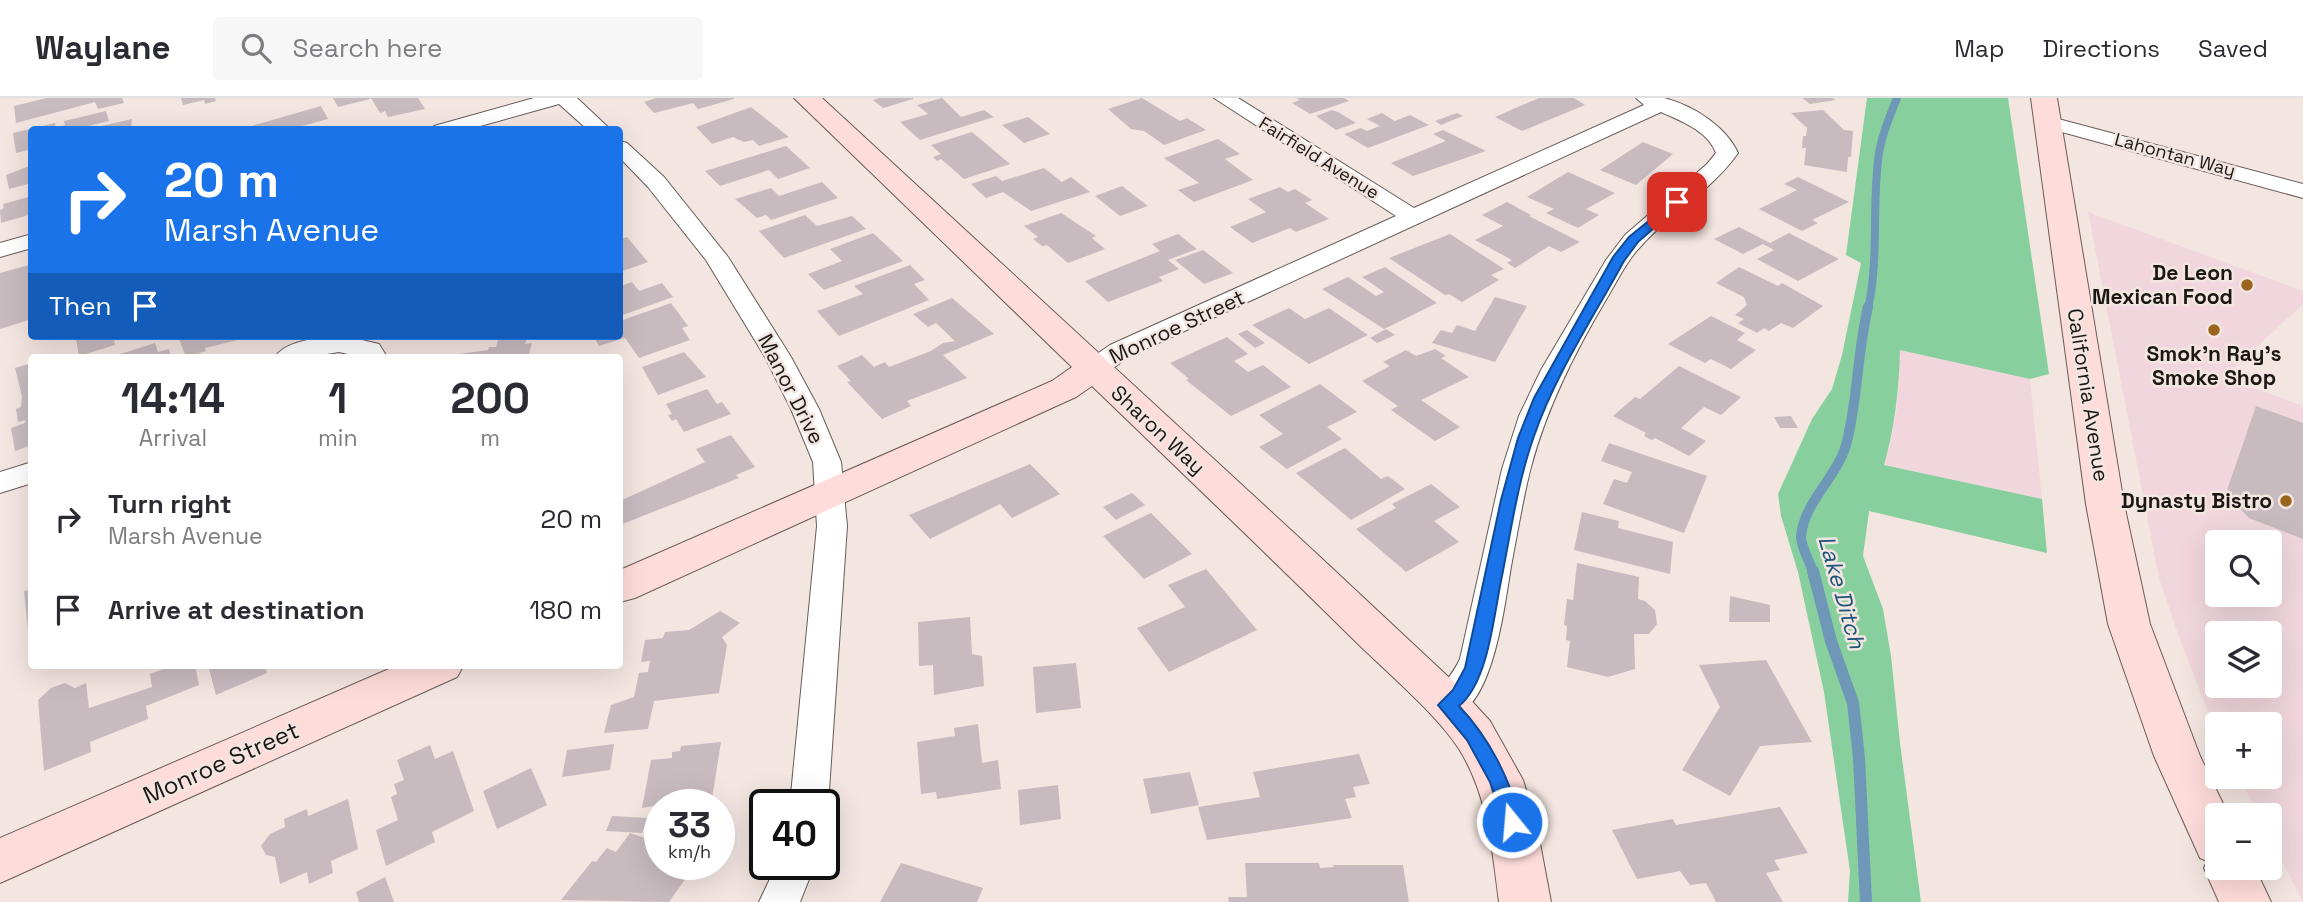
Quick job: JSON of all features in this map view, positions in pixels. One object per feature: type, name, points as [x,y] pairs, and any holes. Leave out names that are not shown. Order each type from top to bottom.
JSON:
[{"type":"street","points":[[456,126],[557,98]]},
{"type":"street","points":[[565,98],[596,126]]},
{"type":"street","name":"Sharon Way","points":[[807,98],[1304,566],[1474,734],[1499,780],[1512,822],[1525,902]]},
{"type":"street","name":"Fairfield Avenue","points":[[1224,98],[1414,218]]},
{"type":"street","points":[[1447,705],[1459,695],[1474,668],[1509,500],[1526,438],[1542,398],[1618,260],[1633,240],[1724,160],[1727,153],[1726,145],[1706,128],[1653,101]]},
{"type":"street","name":"Monroe Street","points":[[623,586],[1065,389],[1119,351],[1414,218],[1653,101]]},
{"type":"street","name":"Lahontan Way","points":[[2045,110],[2303,191]]},
{"type":"street","name":"California Avenue","points":[[2045,110],[2105,504],[2129,624],[2177,756],[2205,817]]},
{"type":"street","name":"Manor Drive","points":[[623,150],[656,182],[716,257],[749,309],[805,409],[827,462],[832,526],[810,789]]},
{"type":"street","points":[[0,250],[28,242]]},
{"type":"street","points":[[297,354],[327,344],[352,343],[370,350],[372,354]]},
{"type":"street","points":[[0,483],[28,473]]},
{"type":"street","name":"Monroe Street","points":[[0,861],[433,669]]},
{"type":"street","points":[[779,902],[791,880]]},
{"type":"street","points":[[2235,880],[2245,902]]},
{"type":"shaded area","points":[[2088,212],[2303,291],[2303,304],[2224,377],[2303,406],[2303,902],[2282,861],[2282,803],[2253,803],[2245,789],[2282,789],[2282,712],[2208,712],[2159,578]]},
{"type":"shaded area","points":[[1900,349],[2030,379],[2042,499],[1883,465],[1890,445],[1897,407]]},
{"type":"green space","points":[[1867,98],[2008,98],[2049,374],[2030,379],[1900,350],[1896,408],[1884,465],[2042,499],[2047,553],[1869,511],[1863,556],[1883,609],[1891,656],[1921,902],[1848,902],[1850,871],[1824,692],[1778,494],[1812,419],[1832,389],[1842,355],[1861,263],[1846,255]]},
{"type":"building","points":[[47,98],[122,98],[124,103],[98,109],[95,102],[16,123],[14,106]]},
{"type":"building","points":[[181,98],[215,98],[216,101],[205,104],[204,100],[183,105]]},
{"type":"building","points":[[333,98],[370,98],[370,99],[338,107]]},
{"type":"building","points":[[371,98],[418,98],[425,109],[388,117],[385,111],[380,113]]},
{"type":"building","points":[[656,98],[734,99],[698,109],[693,103],[654,113],[644,102]]},
{"type":"building","points":[[942,98],[961,117],[984,110],[994,117],[920,140],[900,122],[928,114],[917,105]]},
{"type":"building","points":[[1142,98],[1180,121],[1187,118],[1206,130],[1164,145],[1144,131],[1131,129],[1108,109]]},
{"type":"building","points":[[1296,98],[1344,98],[1349,101],[1310,114],[1292,103],[1300,100]]},
{"type":"building","points":[[1539,98],[1574,98],[1585,105],[1522,131],[1495,117]]},
{"type":"building","points":[[1802,98],[1832,98],[1836,100],[1810,104]]},
{"type":"building","points":[[913,99],[883,108],[873,100]]},
{"type":"building","points":[[321,106],[328,119],[302,126],[252,126]]},
{"type":"building","points":[[751,107],[789,137],[759,146],[753,140],[744,142],[733,137],[712,144],[696,127]]},
{"type":"building","points":[[1332,110],[1356,123],[1336,130],[1316,116]]},
{"type":"building","points":[[1823,110],[1844,130],[1853,131],[1847,172],[1804,165],[1806,148],[1802,148],[1807,128],[1791,113]]},
{"type":"building","points":[[106,111],[109,121],[88,126],[62,126],[65,125],[64,121]]},
{"type":"building","points":[[1382,113],[1395,121],[1410,115],[1429,125],[1368,148],[1344,134],[1361,128],[1367,131],[1380,126],[1367,119]]},
{"type":"building","points":[[1457,113],[1463,116],[1441,125],[1435,121]]},
{"type":"building","points":[[1028,117],[1050,134],[1024,143],[1002,125]]},
{"type":"building","points":[[132,119],[131,126],[101,126]]},
{"type":"building","points":[[28,129],[28,150],[16,153],[13,133]]},
{"type":"building","points":[[1443,130],[1486,151],[1413,176],[1391,163],[1446,141],[1433,134]]},
{"type":"building","points":[[972,132],[1010,164],[964,179],[941,159],[937,161],[933,157],[941,154],[931,145]]},
{"type":"building","points":[[1218,139],[1240,154],[1225,159],[1253,180],[1194,202],[1178,190],[1199,183],[1164,158]]},
{"type":"building","points":[[1643,142],[1673,154],[1636,185],[1600,170]]},
{"type":"building","points":[[786,146],[810,168],[778,179],[769,170],[720,186],[705,171]]},
{"type":"building","points":[[28,167],[28,184],[9,189],[6,175]]},
{"type":"building","points":[[1044,168],[1062,182],[1071,177],[1090,192],[1031,211],[1003,192],[986,198],[971,184],[996,176],[1002,181]]},
{"type":"building","points":[[1568,172],[1615,193],[1586,209],[1599,215],[1578,228],[1546,213],[1554,209],[1527,197]]},
{"type":"building","points":[[1798,177],[1849,202],[1812,220],[1818,223],[1802,231],[1759,209],[1797,190],[1784,184]]},
{"type":"building","points":[[822,182],[838,198],[771,220],[766,215],[757,218],[735,199],[771,188],[779,196]]},
{"type":"building","points":[[1122,186],[1148,206],[1120,216],[1095,196]]},
{"type":"building","points":[[1280,187],[1288,192],[1295,189],[1312,200],[1305,203],[1329,219],[1296,232],[1290,228],[1252,243],[1230,227],[1266,212],[1248,199]]},
{"type":"building","points":[[28,197],[28,215],[1,223],[0,210],[4,208],[3,204]]},
{"type":"building","points":[[1507,202],[1580,242],[1561,252],[1549,246],[1515,268],[1507,263],[1512,260],[1475,240],[1503,226],[1482,215]]},
{"type":"building","points":[[1061,213],[1096,236],[1092,238],[1105,249],[1068,263],[1047,245],[1042,246],[1033,239],[1038,237],[1024,226]]},
{"type":"building","points":[[805,215],[817,226],[852,216],[866,229],[784,258],[759,231]]},
{"type":"building","points":[[1739,227],[1770,243],[1789,233],[1839,259],[1798,281],[1757,259],[1774,250],[1763,244],[1743,254],[1714,239]]},
{"type":"building","points":[[873,233],[903,261],[824,290],[808,274],[842,261],[830,249]]},
{"type":"building","points":[[1178,234],[1197,249],[1168,260],[1179,269],[1159,277],[1163,281],[1108,302],[1085,281],[1160,251],[1152,244]]},
{"type":"building","points":[[1450,234],[1504,269],[1491,275],[1499,280],[1462,302],[1449,294],[1445,295],[1389,258]]},
{"type":"building","points":[[627,237],[648,262],[623,271],[623,238]]},
{"type":"building","points":[[1203,250],[1233,273],[1204,284],[1175,260]]},
{"type":"building","points":[[28,265],[28,320],[0,329],[0,273]]},
{"type":"building","points":[[910,265],[925,280],[914,284],[929,300],[839,336],[817,311],[863,294],[854,286]]},
{"type":"building","points":[[1385,267],[1437,303],[1384,329],[1322,289],[1348,277],[1376,296],[1384,292],[1362,277]]},
{"type":"building","points":[[1739,267],[1778,286],[1782,283],[1823,306],[1793,328],[1781,323],[1769,331],[1764,328],[1757,333],[1738,323],[1744,319],[1735,315],[1747,305],[1744,297],[1716,283]]},
{"type":"building","points":[[632,282],[639,291],[662,283],[673,297],[623,315],[623,285]]},
{"type":"building","points":[[1495,297],[1527,306],[1495,362],[1432,343],[1441,330],[1452,333],[1457,325],[1475,331]]},
{"type":"building","points":[[952,298],[994,334],[943,355],[967,378],[907,401],[911,406],[882,419],[847,382],[851,381],[837,366],[862,355],[874,367],[885,362],[889,367],[931,351],[943,343],[955,341],[936,323],[928,327],[913,314]]},
{"type":"building","points":[[671,303],[688,326],[682,328],[690,340],[639,358],[623,339],[623,320]]},
{"type":"building","points":[[1289,308],[1305,319],[1329,308],[1368,335],[1309,364],[1252,325]]},
{"type":"building","points":[[1711,316],[1745,333],[1737,340],[1756,350],[1731,369],[1711,359],[1705,363],[1668,344]]},
{"type":"building","points":[[1386,329],[1395,335],[1377,343],[1370,338]]},
{"type":"building","points":[[1247,330],[1265,343],[1255,348],[1238,334]]},
{"type":"building","points":[[1227,337],[1248,354],[1234,361],[1248,372],[1263,365],[1291,387],[1231,416],[1186,380],[1189,379],[1170,363]]},
{"type":"building","points":[[76,340],[114,340],[115,345],[79,354]]},
{"type":"building","points":[[179,340],[238,340],[205,348],[206,351],[196,354],[185,354]]},
{"type":"building","points":[[498,340],[526,340],[525,344],[532,343],[529,354],[459,354],[488,350],[489,347],[496,347]]},
{"type":"building","points":[[595,340],[618,340],[599,346]]},
{"type":"building","points":[[155,343],[158,352],[169,349],[170,354],[120,354]]},
{"type":"building","points":[[1435,349],[1446,356],[1441,358],[1469,377],[1421,400],[1460,427],[1435,441],[1391,410],[1398,406],[1362,381],[1390,366],[1383,362],[1406,350],[1416,356]]},
{"type":"building","points":[[684,352],[706,377],[658,395],[642,367]]},
{"type":"building","points":[[28,364],[28,446],[15,451],[11,428],[25,423],[25,420],[18,422],[16,409],[21,407],[22,396],[15,368]]},
{"type":"building","points":[[1679,366],[1741,397],[1721,415],[1704,407],[1681,428],[1706,441],[1689,456],[1655,438],[1652,440],[1644,436],[1646,433],[1613,416],[1635,397],[1640,399]]},
{"type":"building","points":[[1320,384],[1357,412],[1327,427],[1342,439],[1287,469],[1259,447],[1283,434],[1259,415]]},
{"type":"building","points":[[707,389],[717,404],[722,402],[731,414],[684,432],[676,419],[672,421],[668,415],[672,414],[666,404]]},
{"type":"building","points":[[2256,406],[2303,423],[2303,539],[2249,518],[2226,493]]},
{"type":"building","points":[[1791,416],[1798,428],[1780,428],[1774,417]]},
{"type":"building","points":[[731,435],[755,467],[736,475],[739,478],[623,524],[623,500],[705,462],[696,449]]},
{"type":"building","points":[[1609,443],[1707,476],[1684,533],[1603,504],[1614,479],[1627,483],[1632,472],[1601,461]]},
{"type":"building","points":[[1345,448],[1381,479],[1388,476],[1405,489],[1351,520],[1296,473]]},
{"type":"building","points":[[1030,464],[1060,494],[1012,518],[1000,504],[930,539],[909,515]]},
{"type":"building","points":[[1431,484],[1460,507],[1434,521],[1459,542],[1406,572],[1356,529],[1396,508],[1392,504]]},
{"type":"building","points":[[1132,493],[1145,505],[1116,520],[1103,507]]},
{"type":"building","points":[[1582,512],[1619,521],[1618,528],[1673,542],[1670,574],[1574,550]]},
{"type":"building","points":[[1151,513],[1192,554],[1144,579],[1103,536]]},
{"type":"building","points":[[1577,563],[1639,577],[1638,599],[1645,601],[1655,610],[1657,624],[1649,634],[1634,634],[1635,669],[1608,677],[1567,667],[1570,641],[1566,640],[1567,626],[1564,625],[1567,599],[1573,600]]},
{"type":"building","points":[[1206,569],[1257,630],[1169,672],[1137,628],[1185,607],[1168,585]]},
{"type":"building","points":[[28,590],[28,631],[24,591]]},
{"type":"building","points":[[1730,596],[1770,605],[1770,622],[1729,622]]},
{"type":"building","points":[[720,611],[740,623],[722,637],[727,645],[719,693],[654,701],[648,729],[604,733],[611,705],[634,697],[639,673],[648,672],[650,661],[641,662],[645,640],[663,638],[665,632],[689,630]]},
{"type":"building","points":[[970,617],[972,654],[982,656],[984,686],[934,695],[933,665],[919,666],[918,622]]},
{"type":"building","points":[[1766,660],[1812,742],[1760,746],[1730,796],[1682,770],[1720,707],[1699,665]]},
{"type":"building","points":[[1076,663],[1081,708],[1036,713],[1033,667]]},
{"type":"building","points":[[163,669],[196,669],[199,685],[146,706],[148,719],[90,742],[91,752],[44,771],[38,700],[51,688],[65,683],[75,688],[86,683],[89,708],[152,687],[150,674]]},
{"type":"building","points":[[209,669],[266,669],[267,673],[216,695]]},
{"type":"building","points":[[978,724],[982,763],[998,760],[1001,789],[937,799],[936,792],[921,794],[917,742],[955,736],[954,728]]},
{"type":"building","points":[[721,742],[714,789],[646,789],[651,760],[672,758],[672,752],[680,751],[681,746]]},
{"type":"building","points":[[614,744],[610,770],[562,777],[567,750]]},
{"type":"building","points":[[430,745],[435,759],[453,751],[474,811],[432,832],[435,842],[386,866],[376,830],[398,820],[391,797],[397,794],[394,784],[404,780],[397,760]]},
{"type":"building","points":[[1359,754],[1370,784],[1353,787],[1356,797],[1345,799],[1352,818],[1207,840],[1198,807],[1260,797],[1253,772]]},
{"type":"building","points":[[531,768],[547,805],[497,829],[483,791]]},
{"type":"building","points":[[1190,772],[1199,805],[1151,814],[1143,779]]},
{"type":"building","points":[[1058,785],[1061,819],[1020,825],[1018,790]]},
{"type":"building","points":[[348,799],[358,849],[331,861],[333,873],[309,884],[307,872],[280,884],[275,857],[266,855],[261,846],[270,834],[285,827],[284,819],[307,809],[308,816]]},
{"type":"building","points":[[1780,807],[1808,853],[1774,860],[1780,870],[1766,873],[1783,902],[1716,902],[1706,883],[1690,885],[1680,871],[1637,879],[1612,830],[1673,819],[1676,825]]},
{"type":"building","points":[[612,816],[644,818],[642,833],[606,831]]},
{"type":"building","points":[[630,833],[644,838],[644,880],[685,880],[669,902],[561,900],[592,861],[596,862],[607,848],[616,852]]},
{"type":"building","points":[[901,863],[983,888],[977,902],[880,902]]},
{"type":"building","points":[[1245,863],[1319,863],[1320,868],[1334,867],[1333,865],[1403,865],[1409,902],[1229,902],[1228,897],[1247,897]]},
{"type":"building","points":[[385,877],[394,902],[359,902],[356,892]]},
{"type":"waterway","name":"Lake Ditch","points":[[1868,309],[1873,272],[1879,153],[1897,98]]},
{"type":"waterway","name":"Lake Ditch","points":[[1813,572],[1801,541],[1803,525],[1814,501],[1842,457],[1846,445],[1868,307]]},
{"type":"waterway","name":"Lake Ditch","points":[[1813,571],[1831,641],[1853,703],[1859,758],[1866,902]]},
{"type":"place","name":"De Leon Mexican Food","points":[[2247,285]]},
{"type":"place","name":"Smok'n Ray's Smoke Shop","points":[[2214,330]]},
{"type":"place","name":"Dynasty Bistro","points":[[2286,501]]},
{"type":"route","points":[[1512,822],[1499,780],[1474,734],[1447,705],[1459,695],[1474,668],[1509,500],[1526,438],[1542,398],[1567,348],[1618,260],[1633,240],[1677,202]]}]
